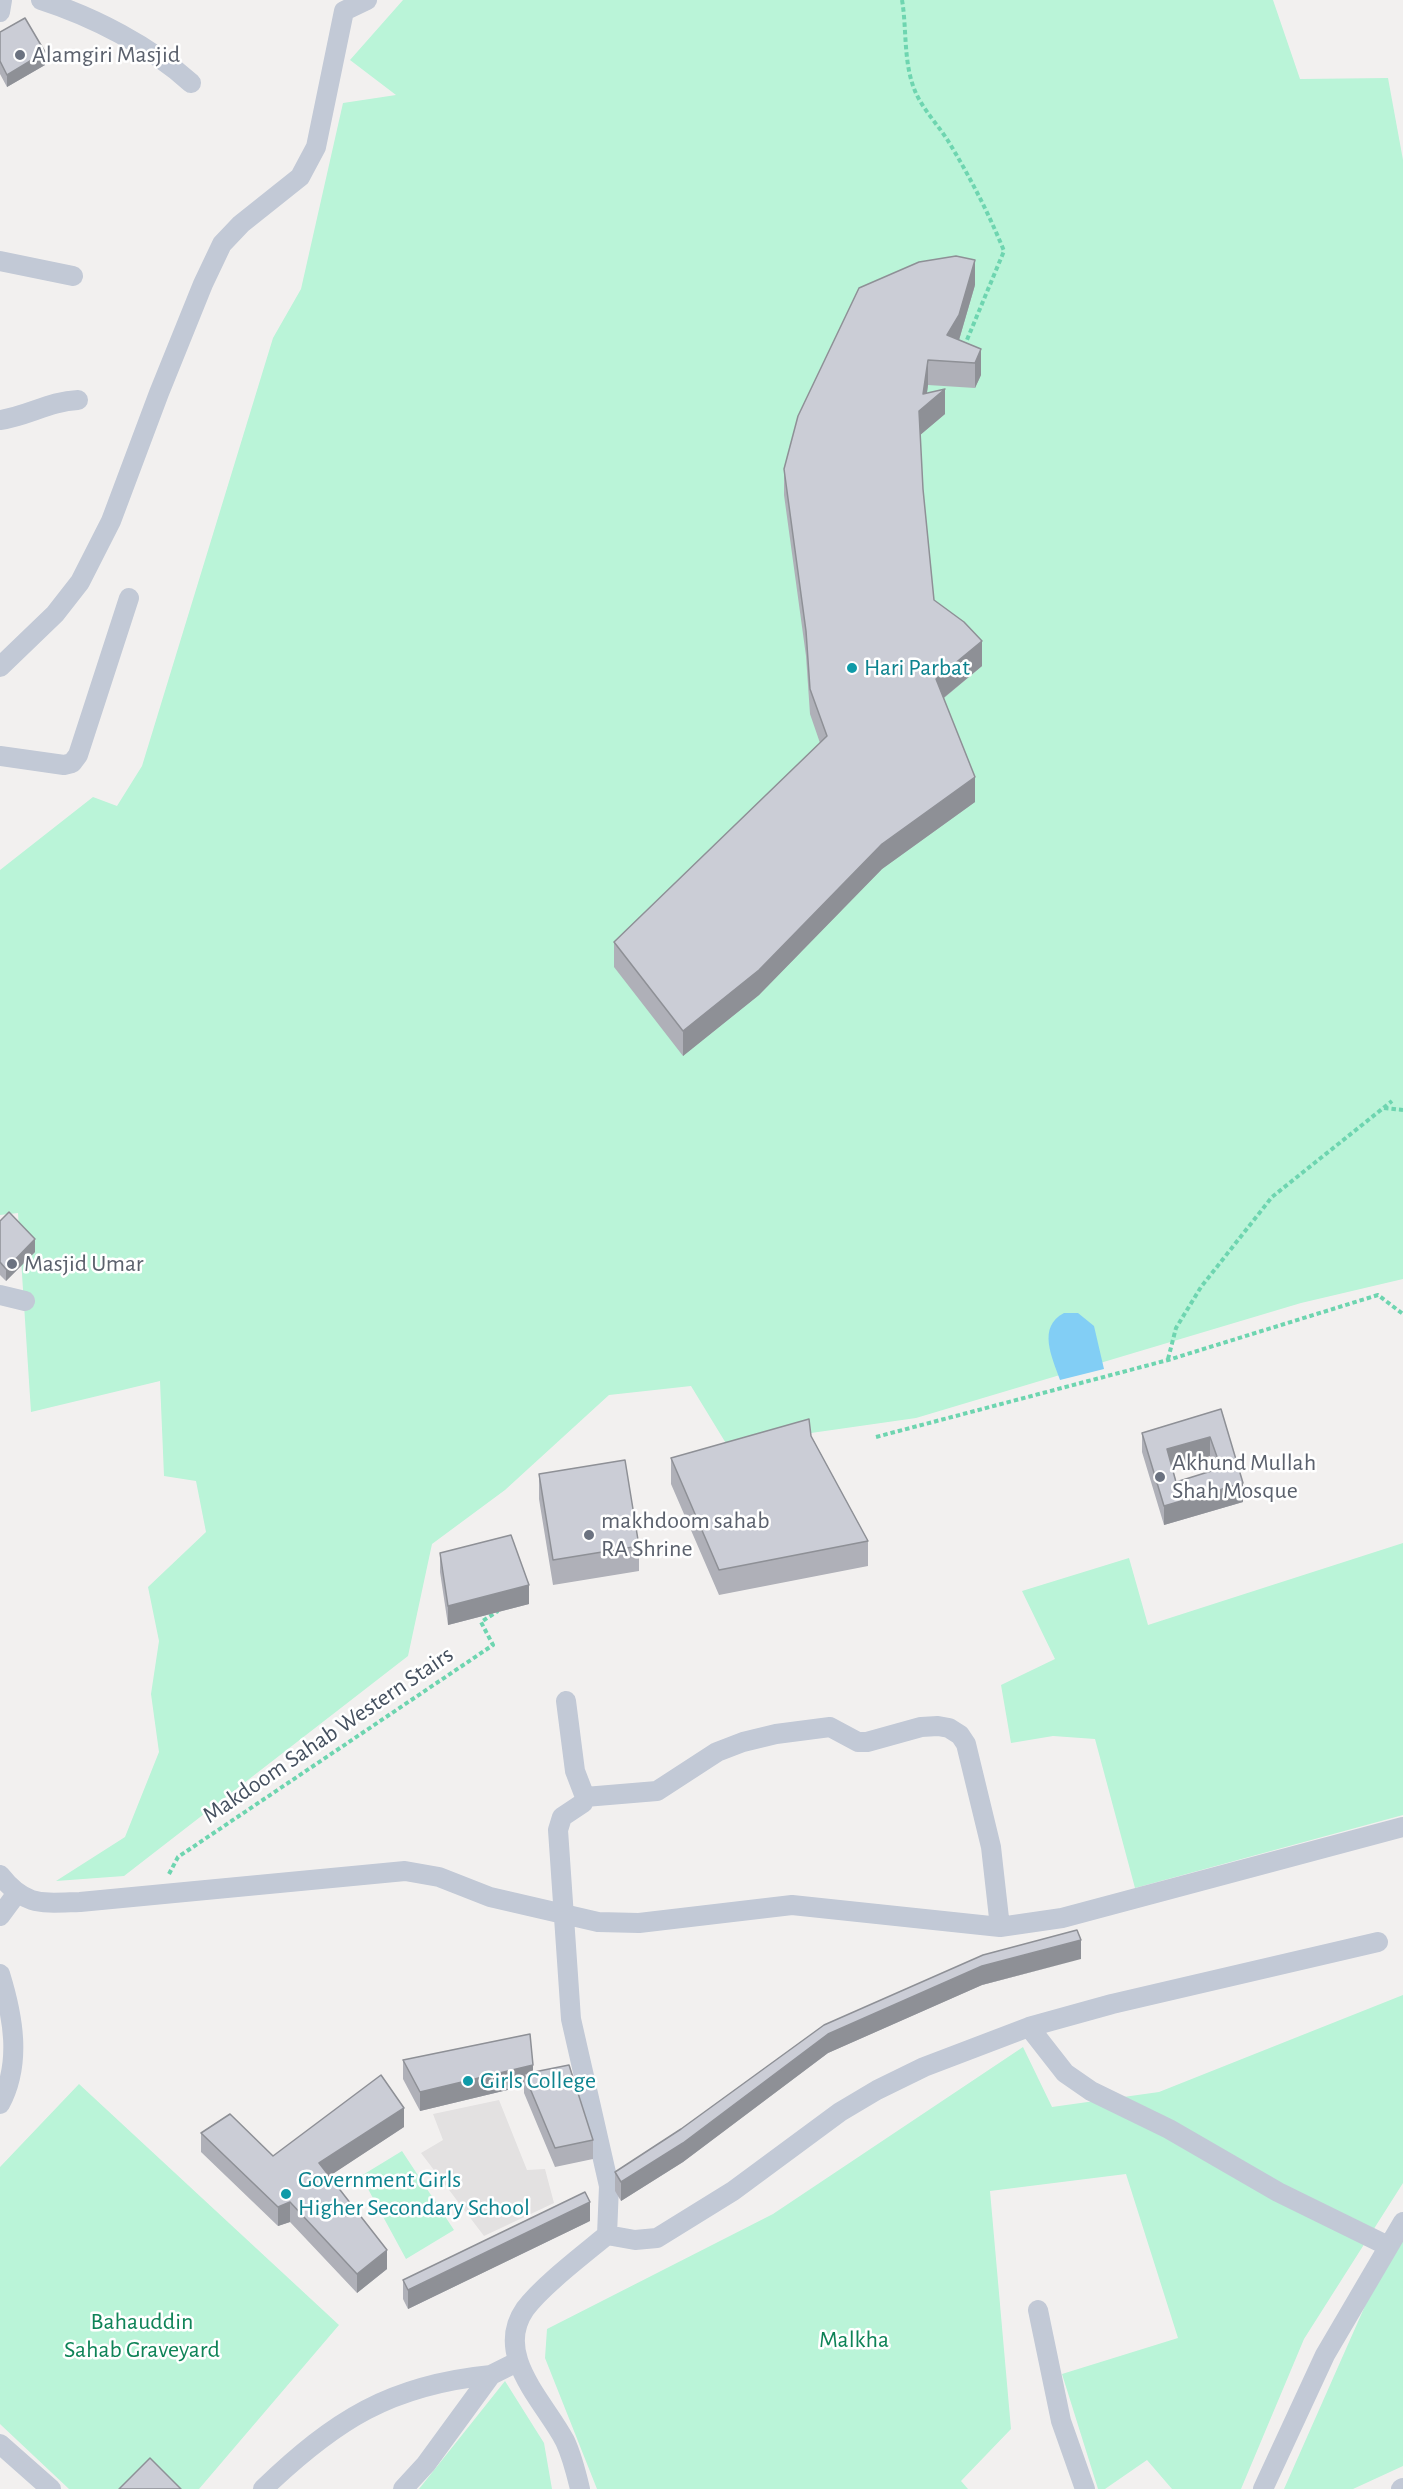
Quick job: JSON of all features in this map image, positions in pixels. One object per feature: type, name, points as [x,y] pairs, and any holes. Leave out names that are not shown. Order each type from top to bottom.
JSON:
[{"type":"street","points":[[0,12],[2,0]]},
{"type":"street","points":[[41,0],[77,5],[157,56],[191,84]]},
{"type":"street","points":[[0,668],[55,614],[80,582],[111,520],[181,339],[222,244],[241,224],[300,177],[316,147],[344,10],[367,0]]},
{"type":"street","points":[[0,261],[73,276]]},
{"type":"street","points":[[0,420],[14,418],[58,402],[78,400]]},
{"type":"street","points":[[0,756],[52,765],[72,763],[78,756],[129,598]]},
{"type":"street","points":[[0,1295],[25,1301]]},
{"type":"street","points":[[566,1701],[575,1771],[585,1797],[583,1803],[566,1813],[559,1823],[563,1916],[571,2019],[609,2186],[607,2235],[526,2308],[514,2339],[517,2362],[565,2441],[576,2468],[580,2489]]},
{"type":"street","points":[[585,1797],[631,1795],[657,1791],[717,1752],[742,1742],[776,1734],[830,1727],[858,1742],[867,1742],[921,1727],[949,1728],[960,1735],[970,1755],[991,1847],[999,1927]]},
{"type":"street","points":[[0,1875],[21,1898],[44,1903],[405,1871],[439,1877],[490,1897],[563,1916],[598,1922],[639,1923],[792,1905],[999,1927],[1062,1918],[1403,1827]]},
{"type":"street","points":[[0,1916],[16,1893]]},
{"type":"street","points":[[607,2235],[636,2240],[657,2238],[733,2191],[840,2112],[877,2090],[924,2067],[1029,2028],[1180,1988],[1378,1942]]},
{"type":"street","points":[[0,1974],[15,2032],[12,2064],[0,2104]]},
{"type":"street","points":[[1029,2028],[1065,2073],[1091,2091],[1169,2128],[1278,2192],[1388,2246]]},
{"type":"street","points":[[1263,2489],[1310,2385],[1403,2223]]},
{"type":"street","points":[[1038,2310],[1060,2421],[1085,2489]]},
{"type":"street","points":[[263,2489],[317,2440],[362,2410],[418,2388],[459,2378],[491,2375],[517,2362]]},
{"type":"street","points":[[403,2489],[426,2464],[491,2375]]},
{"type":"street","points":[[0,2444],[46,2487]]},
{"type":"path","points":[[902,0],[906,20],[905,40],[915,91],[950,144],[987,211],[1004,251],[964,349]]},
{"type":"path","points":[[1168,1360],[1176,1328],[1201,1287],[1272,1197],[1392,1101]]},
{"type":"path","points":[[1383,1108],[1403,1110]]},
{"type":"path","points":[[876,1437],[1168,1360],[1378,1295],[1403,1314]]},
{"type":"path","name":"Makdoom Sahab Western Stairs","points":[[158,1894],[178,1857],[493,1645],[481,1622],[498,1611]]},
{"type":"shaded area","points":[[499,2100],[527,2170],[545,2169],[554,2203],[484,2236],[421,2153],[443,2140],[433,2114]]},
{"type":"green space","name":"Hari Parbat","points":[[403,0],[1273,0],[1300,79],[1388,78],[1403,160],[1403,1279],[1301,1303],[916,1418],[727,1445],[691,1386],[609,1395],[505,1490],[432,1544],[408,1656],[124,1876],[56,1881],[125,1837],[159,1752],[151,1694],[159,1641],[148,1587],[206,1532],[196,1481],[164,1476],[160,1381],[31,1412],[18,1213],[0,1215],[0,870],[93,797],[117,806],[142,766],[273,338],[301,289],[343,103],[396,95],[350,60]]},
{"type":"green space","points":[[1403,1543],[1403,1815],[1135,1888],[1095,1739],[1053,1736],[1011,1743],[1001,1685],[1055,1659],[1022,1591],[1129,1558],[1148,1625]]},
{"type":"green space","name":"Malkha","points":[[1403,1995],[1403,2183],[1304,2339],[1241,2489],[1172,2489],[1147,2460],[1105,2489],[1098,2489],[1062,2374],[1178,2338],[1126,2174],[990,2191],[1011,2429],[961,2481],[968,2489],[597,2489],[545,2358],[547,2329],[773,2214],[1023,2047],[1052,2107],[1159,2092]]},
{"type":"green space","name":"Bahauddin Sahab Graveyard","points":[[79,2084],[339,2325],[199,2489],[69,2489],[0,2424],[0,2167]]},
{"type":"green space","points":[[402,2151],[454,2230],[406,2259],[361,2176]]},
{"type":"green space","points":[[1403,2232],[1403,2466],[1353,2489],[1284,2489],[1380,2272]]},
{"type":"green space","points":[[505,2381],[544,2443],[552,2489],[419,2489]]},
{"type":"water","points":[[1064,1313],[1078,1313],[1094,1326],[1104,1369],[1060,1380],[1051,1352],[1049,1334],[1056,1319]]},
{"type":"building","name":"Alamgiri Masjid","points":[[25,18],[45,52],[7,75],[0,61],[0,32]]},
{"type":"building","points":[[956,256],[975,260],[959,315],[947,335],[981,349],[975,363],[928,360],[923,394],[945,389],[919,411],[923,489],[934,600],[964,622],[982,641],[936,679],[975,777],[882,844],[759,970],[683,1031],[614,942],[827,736],[810,689],[806,631],[784,469],[798,416],[859,288],[919,262]]},
{"type":"building","name":"Masjid Umar","points":[[9,1212],[35,1239],[6,1269],[0,1262],[0,1221]]},
{"type":"building","points":[[1221,1409],[1243,1483],[1164,1506],[1142,1433]],"holes":[[[1210,1437],[1221,1468],[1176,1482],[1167,1449]]]},
{"type":"building","points":[[809,1419],[811,1436],[868,1541],[719,1570],[671,1458]]},
{"type":"building","name":"makhdoom sahab RA Shrine","points":[[625,1460],[639,1546],[553,1560],[539,1474]]},
{"type":"building","points":[[511,1535],[529,1585],[448,1606],[440,1553]]},
{"type":"building","points":[[1077,1930],[1081,1940],[982,1966],[828,2034],[683,2143],[621,2182],[615,2172],[681,2129],[824,2025],[983,1955]]},
{"type":"building","points":[[530,2034],[533,2065],[420,2092],[403,2060]]},
{"type":"building","name":"Girls College","points":[[569,2065],[593,2140],[555,2148],[524,2074]]},
{"type":"building","name":"Government Girls Higher Secondary School","points":[[381,2075],[404,2108],[319,2163],[387,2250],[357,2274],[290,2202],[278,2207],[201,2133],[230,2114],[273,2156]]},
{"type":"building","points":[[585,2192],[590,2202],[408,2290],[403,2280]]},
{"type":"building","points":[[150,2458],[181,2489],[119,2489]]},
{"type":"place","name":"Alamgiri Masjid","points":[[20,55]]},
{"type":"place","name":"Hari Parbat","points":[[852,668]]},
{"type":"place","name":"Masjid Umar","points":[[12,1264]]},
{"type":"place","name":"Akhund Mullah Shah Mosque","points":[[1160,1477]]},
{"type":"place","name":"makhdoom sahab RA Shrine","points":[[589,1535]]},
{"type":"place","name":"Girls College","points":[[468,2081]]},
{"type":"place","name":"Government Girls Higher Secondary School","points":[[286,2194]]}]
